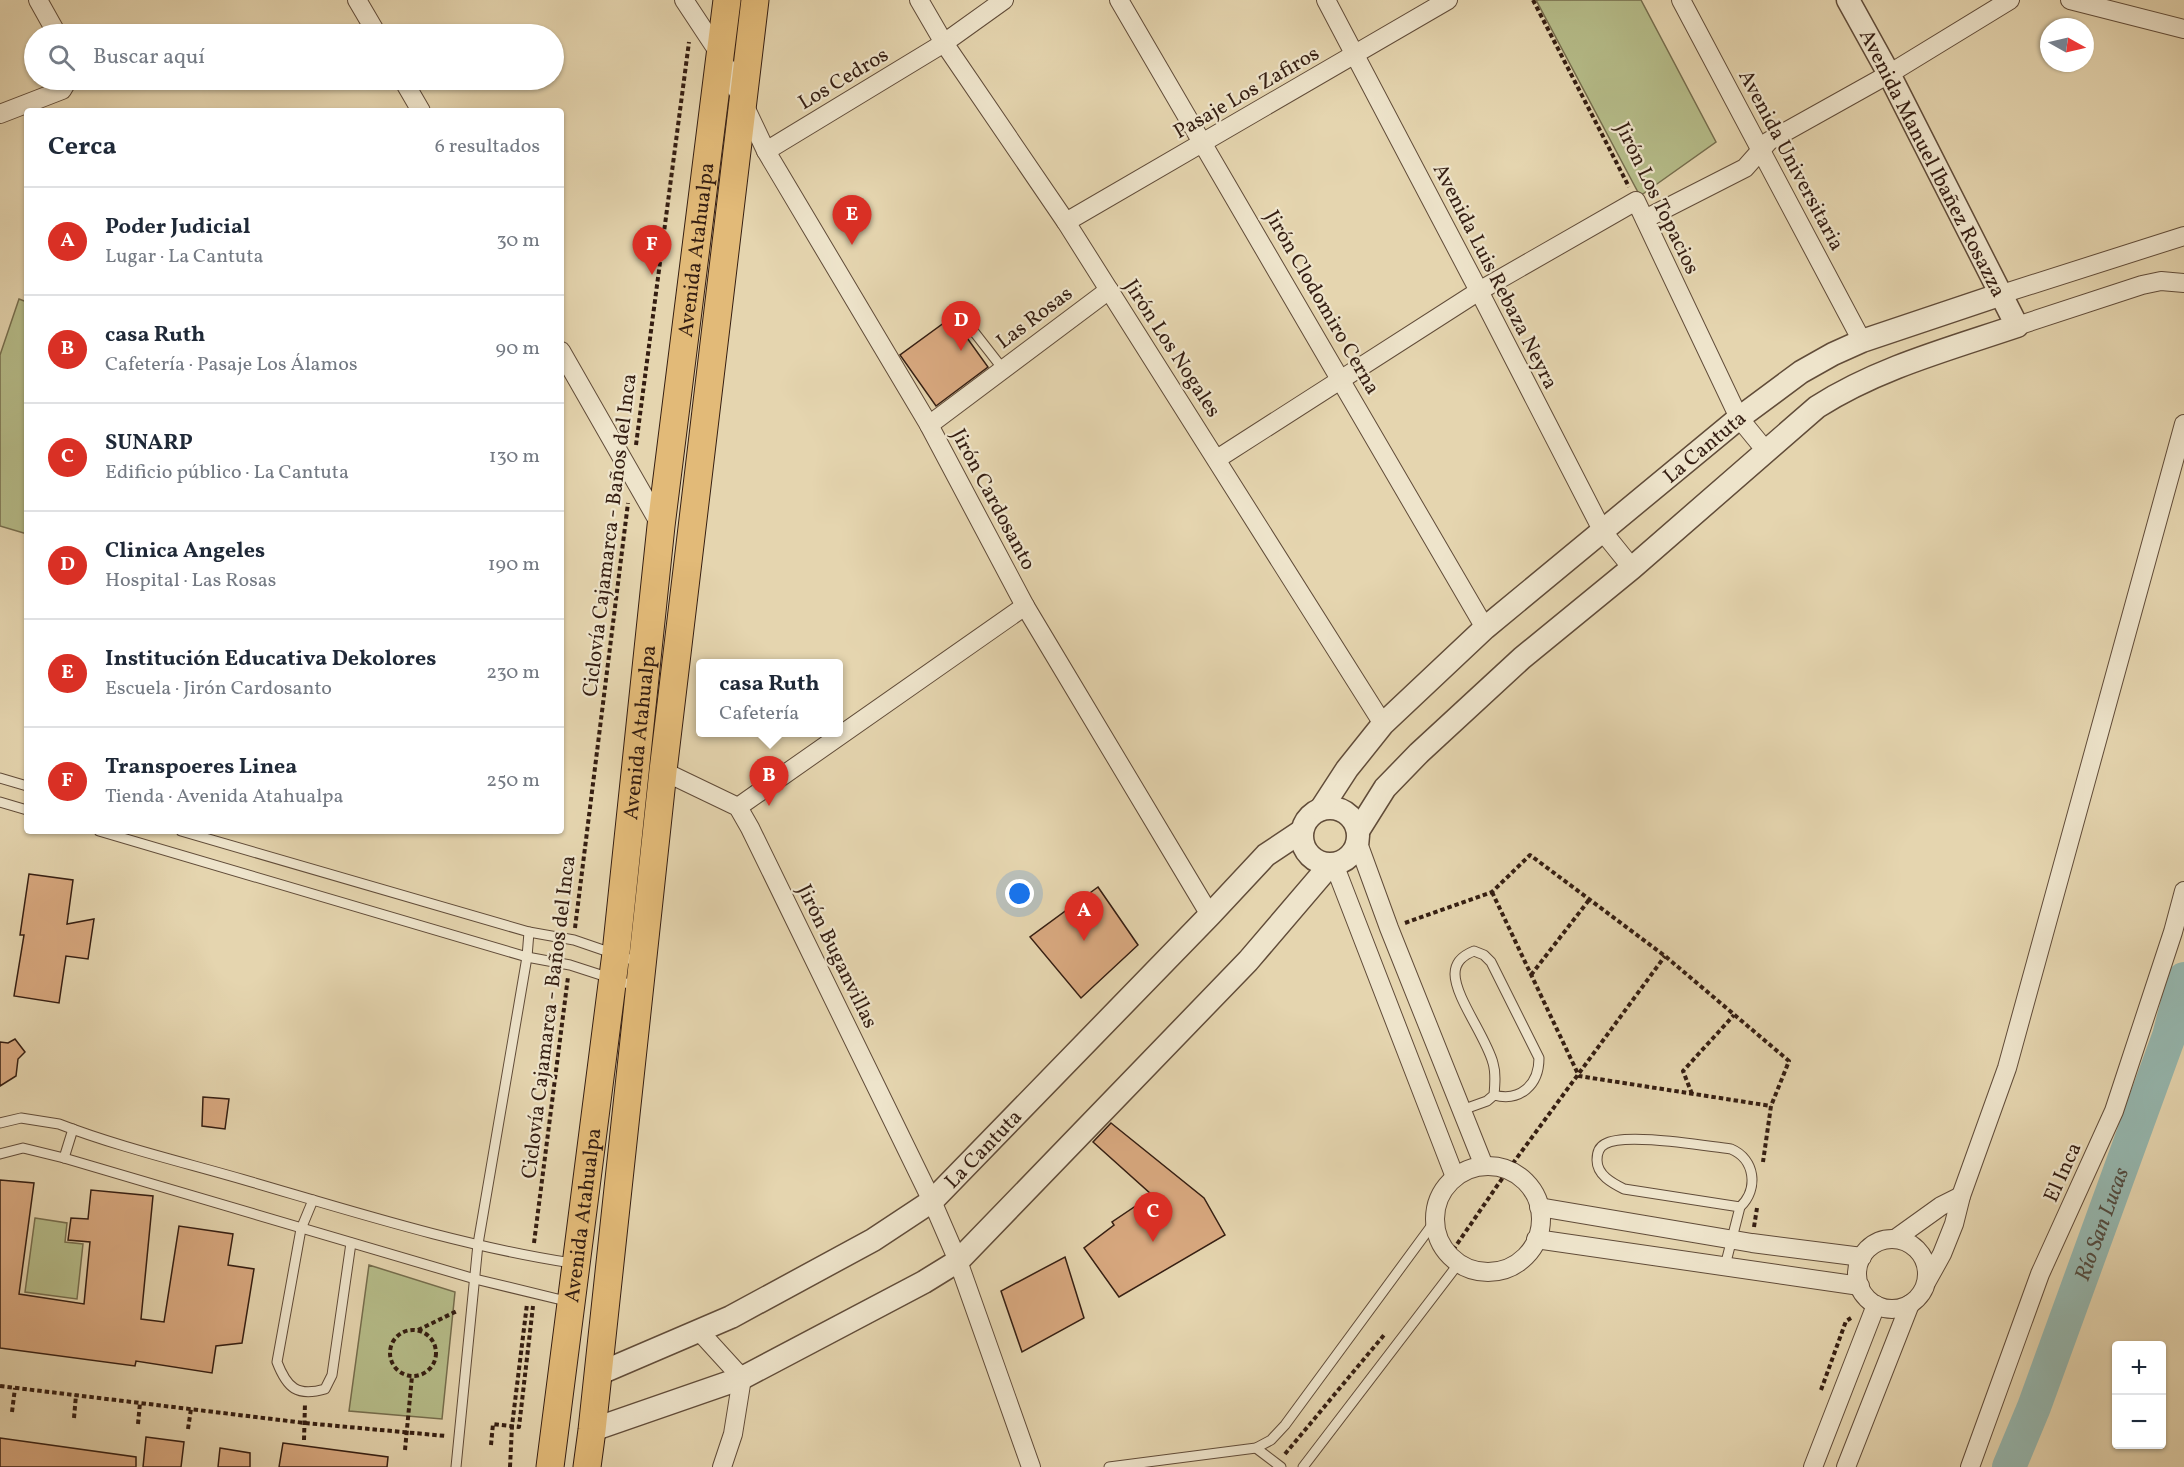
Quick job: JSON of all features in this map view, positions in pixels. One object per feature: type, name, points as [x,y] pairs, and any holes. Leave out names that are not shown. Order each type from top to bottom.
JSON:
[{"type":"main road","name":"Avenida Atahualpa","points":[[550,1467],[614,965],[661,526],[728,0]]},
{"type":"main road","name":"Avenida Atahualpa","points":[[587,1467],[663,771],[755,0]]},
{"type":"street","points":[[38,0],[51,24]]},
{"type":"street","points":[[357,0],[371,24]]},
{"type":"street","name":"Jirón Los Nogales","points":[[919,0],[944,43],[1066,222],[1383,724]]},
{"type":"street","name":"Los Cedros","points":[[766,152],[944,43],[1004,0]]},
{"type":"street","name":"Jirón Clodomiro Cerna","points":[[1119,0],[1485,628]]},
{"type":"street","name":"Avenida Luis Rebaza Neyra","points":[[1326,0],[1603,532],[1632,568]]},
{"type":"street","name":"Pasaje Los Zafiros","points":[[1066,222],[1448,0]]},
{"type":"street","name":"Avenida Universitaria","points":[[1681,0],[1862,341]]},
{"type":"street","name":"Avenida Manuel Ibañez Rosazza","points":[[1848,0],[1889,74],[2017,326]]},
{"type":"street","points":[[1645,219],[1745,168],[1769,141],[1889,74],[2010,0]]},
{"type":"street","points":[[2070,0],[2184,29]]},
{"type":"street","name":"Jirón Cardosanto","points":[[688,7],[721,56],[766,152],[929,424],[1025,606],[1210,915]]},
{"type":"street","points":[[0,114],[62,90]]},
{"type":"street","points":[[409,90],[420,108]]},
{"type":"street","points":[[1217,459],[1479,291],[1636,201]]},
{"type":"street","name":"Jirón Los Topacios","points":[[1636,201],[1739,418],[1766,451]]},
{"type":"street","name":"La Cantuta","points":[[598,1374],[731,1317],[873,1240],[932,1201],[1266,855],[1302,831],[1305,821],[1321,809],[1347,769],[1383,724],[1485,628],[1739,418],[1801,372],[1862,341],[2184,236]]},
{"type":"street","name":"La Cantuta","points":[[592,1430],[742,1378],[924,1282],[958,1261],[1248,961],[1332,865],[1341,863],[1352,855],[1358,837],[1385,788],[1419,753],[1522,658],[1632,568],[1817,407],[1874,375],[2017,326],[2142,285],[2161,281],[2184,283]]},
{"type":"street","name":"Las Rosas","points":[[929,424],[1109,290]]},
{"type":"street","points":[[564,356],[661,526]]},
{"type":"street","points":[[1846,1467],[1910,1304],[1923,1290],[1951,1232],[1961,1196],[2007,1068],[2184,424]]},
{"type":"street","points":[[843,733],[1025,606]]},
{"type":"street","points":[[663,771],[738,807],[838,737]]},
{"type":"street","name":"Jirón Buganvillas","points":[[738,807],[756,839],[932,1201],[958,1261],[1031,1467]]},
{"type":"street","points":[[1321,809],[1340,809],[1355,822],[1389,928],[1484,1166]]},
{"type":"street","points":[[1302,831],[1302,841],[1311,858],[1320,863],[1332,865],[1455,1178]]},
{"type":"street","name":"El Inca","points":[[1970,1467],[2040,1274],[2114,1111],[2173,932],[2184,891]]},
{"type":"street","points":[[1484,1166],[1496,1166],[1508,1170],[1528,1185],[1539,1207],[1539,1228],[1536,1239],[1525,1257],[1507,1268],[1482,1272],[1470,1269],[1454,1259],[1442,1245],[1435,1221],[1436,1209],[1446,1186],[1464,1172],[1484,1166]]},
{"type":"street","points":[[1910,1304],[1893,1309],[1876,1305],[1869,1300],[1860,1286],[1859,1266],[1862,1257],[1876,1243],[1895,1239],[1941,1206],[1961,1196]]},
{"type":"street","points":[[1539,1207],[1752,1243],[1862,1257]]},
{"type":"street","points":[[1536,1239],[1860,1286]]},
{"type":"street","points":[[1895,1239],[1913,1246],[1920,1253],[1927,1271],[1927,1281]]},
{"type":"street","points":[[1813,1467],[1876,1305]]},
{"type":"street","points":[[700,1332],[742,1378],[733,1434],[722,1467]]},
{"type":"lane","points":[[972,328],[1003,369]]},
{"type":"lane","points":[[0,778],[24,785]]},
{"type":"lane","points":[[0,802],[24,809]]},
{"type":"lane","points":[[109,834],[527,957],[570,965],[614,965],[641,975]]},
{"type":"lane","points":[[191,834],[530,932],[574,940],[614,965],[641,975]]},
{"type":"lane","points":[[456,1467],[478,1244],[530,932]]},
{"type":"lane","points":[[1462,1110],[1487,1101],[1494,1095],[1494,1065],[1457,987],[1454,972],[1458,961],[1465,954],[1474,951],[1484,955],[1491,962],[1539,1058],[1536,1079],[1530,1087],[1515,1096],[1494,1095]]},
{"type":"lane","points":[[0,1123],[21,1118],[59,1124],[313,1200],[478,1244],[532,1257],[575,1264]]},
{"type":"lane","points":[[64,1158],[73,1129]]},
{"type":"lane","points":[[1725,1266],[1740,1207],[1746,1201],[1751,1189],[1751,1173],[1747,1161],[1740,1153],[1731,1149],[1624,1139],[1603,1144],[1597,1153],[1597,1163],[1601,1173],[1610,1182],[1624,1189],[1740,1207]]},
{"type":"lane","points":[[0,1154],[23,1148],[64,1158],[475,1279],[570,1302]]},
{"type":"lane","points":[[313,1200],[301,1229],[277,1362],[283,1377],[297,1391],[306,1393],[325,1389],[332,1375],[351,1243]]},
{"type":"lane","points":[[1109,1467],[1257,1448],[1271,1440],[1285,1425],[1435,1221]]},
{"type":"lane","points":[[1303,1467],[1454,1259]]},
{"type":"lane","points":[[1257,1448],[1277,1466]]},
{"type":"path","name":"Jirón Los Topacios","points":[[1533,0],[1636,201]]},
{"type":"path","name":"Ciclovía Cajamarca - Baños del Inca","points":[[574,940],[688,7]]},
{"type":"path","points":[[1389,928],[1492,892],[1530,855],[1665,957],[1789,1061],[1771,1106],[1763,1163]]},
{"type":"path","points":[[1492,892],[1579,1076]]},
{"type":"path","points":[[1531,975],[1590,900]]},
{"type":"path","points":[[1454,1259],[1508,1170],[1665,957]]},
{"type":"path","name":"Ciclovía Cajamarca - Baños del Inca","points":[[532,1257],[570,965]]},
{"type":"path","points":[[1692,1094],[1683,1071],[1734,1015]]},
{"type":"path","points":[[1579,1076],[1771,1106]]},
{"type":"path","points":[[1752,1243],[1758,1197]]},
{"type":"path","points":[[510,1467],[512,1426],[532,1292]]},
{"type":"path","points":[[417,1330],[431,1338],[436,1353],[435,1361],[430,1368],[424,1373],[412,1376],[401,1373],[396,1368],[390,1353],[392,1345],[402,1333],[417,1330],[472,1304]]},
{"type":"path","points":[[1277,1466],[1390,1328]]},
{"type":"path","points":[[405,1450],[412,1376]]},
{"type":"path","points":[[0,1386],[305,1423],[458,1438]]},
{"type":"path","points":[[12,1412],[15,1388]]},
{"type":"path","points":[[304,1440],[306,1393]]},
{"type":"path","points":[[74,1418],[76,1395]]},
{"type":"path","points":[[138,1424],[140,1403]]},
{"type":"path","points":[[188,1429],[191,1409]]},
{"type":"path","points":[[491,1445],[493,1424],[512,1426]]},
{"type":"green space","points":[[1536,0],[1641,0],[1716,142],[1640,196]]},
{"type":"green space","points":[[19,299],[24,301],[24,533],[0,526],[0,355]]},
{"type":"green space","points":[[35,1218],[67,1223],[65,1242],[83,1244],[77,1299],[25,1292]]},
{"type":"green space","points":[[369,1265],[455,1292],[442,1419],[349,1411]]},
{"type":"building","points":[[952,317],[988,367],[936,406],[900,355]]},
{"type":"building","points":[[29,874],[73,880],[67,924],[94,919],[88,959],[66,956],[59,1003],[14,996],[24,935],[20,935]]},
{"type":"building","points":[[1098,887],[1138,945],[1081,998],[1030,937]]},
{"type":"building","points":[[15,1039],[25,1052],[18,1059],[16,1076],[0,1086],[0,1042],[8,1043]]},
{"type":"building","points":[[203,1097],[229,1099],[225,1129],[202,1126]]},
{"type":"building","points":[[1111,1123],[1204,1198],[1225,1235],[1119,1297],[1084,1248],[1114,1225],[1112,1222],[1152,1195],[1093,1142]]},
{"type":"building","points":[[0,1180],[34,1183],[19,1294],[84,1304],[90,1242],[68,1240],[71,1218],[88,1219],[91,1190],[153,1196],[141,1319],[164,1322],[179,1226],[233,1234],[228,1265],[254,1269],[242,1343],[216,1346],[212,1373],[136,1361],[135,1366],[0,1348]]},
{"type":"building","points":[[1065,1257],[1084,1318],[1022,1352],[1001,1291]]},
{"type":"building","points":[[146,1437],[184,1442],[181,1467],[143,1467]]},
{"type":"building","points":[[0,1438],[136,1457],[136,1467],[0,1467]]},
{"type":"building","points":[[283,1443],[388,1457],[387,1467],[279,1467]]},
{"type":"building","points":[[220,1448],[250,1453],[250,1467],[218,1467]]},
{"type":"waterway","name":"Río San Lucas","points":[[2009,1467],[2034,1407],[2169,1036],[2184,979]]},
{"type":"place","name":"Institución Educativa Dekolores","points":[[852,245]]},
{"type":"place","name":"Transpoeres Linea","points":[[652,275]]},
{"type":"place","name":"Clinica Angeles","points":[[961,351]]},
{"type":"place","name":"casa Ruth","points":[[769,806]]},
{"type":"place","name":"Poder Judicial","points":[[1084,941]]},
{"type":"place","name":"SUNARP","points":[[1153,1242]]}]
